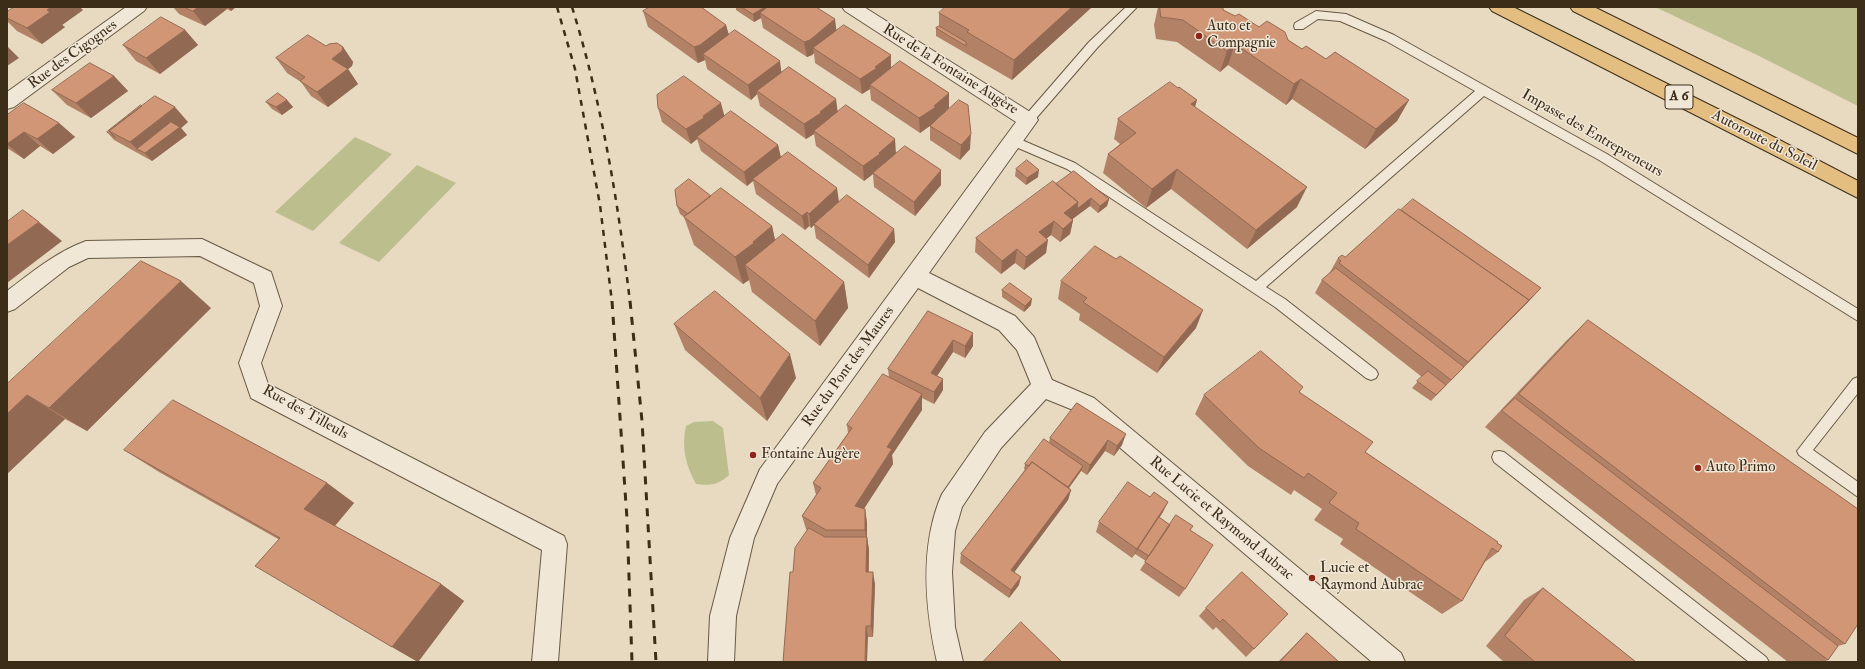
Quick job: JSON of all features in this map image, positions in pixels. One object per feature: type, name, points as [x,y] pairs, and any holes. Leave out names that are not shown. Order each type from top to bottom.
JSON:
[{"type":"highway","name":"Autoroute du Soleil","points":[[1498,7],[1754,135],[1858,190]]},
{"type":"highway","name":"A 6","points":[[1579,7],[1858,147]]},
{"type":"street","name":"Rue des Cigognes","points":[[7,102],[138,7]]},
{"type":"street","name":"Rue de la Fontaine Augère","points":[[851,7],[1028,120]]},
{"type":"street","name":"Rue du Pont des Maures","points":[[721,662],[723,616],[742,538],[768,477],[1028,120]]},
{"type":"street","name":"Rue des Tilleuls","points":[[7,303],[62,261],[86,250],[202,247],[262,278],[271,306],[250,363],[259,391],[555,544],[545,662]]},
{"type":"street","points":[[915,276],[1007,323],[1026,344],[1043,387],[993,440],[951,502],[943,531],[939,572],[942,628],[950,662]]},
{"type":"street","name":"Rue Lucie et Raymond Aubrac","points":[[1043,387],[1086,405],[1392,662]]},
{"type":"lane","points":[[1028,120],[1093,45],[1132,7]]},
{"type":"lane","name":"Impasse des Entrepreneurs","points":[[1299,26],[1316,15],[1342,17],[1390,38],[1603,157],[1858,316]]},
{"type":"lane","points":[[1258,288],[1483,90]]},
{"type":"lane","points":[[1013,141],[1070,166],[1258,288],[1280,303],[1371,374]]},
{"type":"lane","points":[[1858,383],[1804,451],[1858,490]]},
{"type":"lane","points":[[1499,457],[1761,662]]},
{"type":"green space","points":[[1655,7],[1858,8],[1858,106],[1757,55]]},
{"type":"green space","points":[[355,137],[392,154],[313,231],[275,212]]},
{"type":"green space","points":[[417,165],[456,183],[379,262],[339,243]]},
{"type":"green space","points":[[713,421],[723,428],[729,475],[714,484],[696,484],[685,456],[684,441],[686,426],[694,422]]},
{"type":"building","points":[[14,7],[51,7],[47,10],[50,12],[27,28],[7,18],[7,12]]},
{"type":"building","points":[[184,7],[198,7],[193,11]]},
{"type":"building","points":[[650,7],[701,7],[726,25],[700,45],[694,47],[643,11]]},
{"type":"building","points":[[742,7],[765,7],[753,14]]},
{"type":"building","points":[[768,7],[816,7],[835,19],[810,40],[804,42],[760,13]]},
{"type":"building","points":[[945,7],[1072,7],[1014,60],[967,32],[969,30],[939,13]]},
{"type":"building","points":[[1160,7],[1223,7],[1223,10],[1235,16],[1239,14],[1259,27],[1267,21],[1285,32],[1288,40],[1302,49],[1306,46],[1326,59],[1335,52],[1409,100],[1376,129],[1301,79],[1294,84],[1235,44],[1227,51],[1183,20],[1161,17]]},
{"type":"building","points":[[161,17],[185,30],[146,58],[123,45]]},
{"type":"building","points":[[844,25],[891,55],[875,67],[877,68],[860,79],[813,48]]},
{"type":"building","points":[[939,26],[966,42],[966,46],[936,28]]},
{"type":"building","points":[[735,30],[780,61],[748,85],[703,54]]},
{"type":"building","points":[[308,35],[326,46],[337,43],[343,47],[342,51],[332,59],[348,69],[317,92],[300,81],[305,77],[276,58]]},
{"type":"building","points":[[900,61],[949,93],[934,106],[936,107],[919,118],[870,85]]},
{"type":"building","points":[[90,63],[114,76],[76,103],[52,90]]},
{"type":"building","points":[[789,67],[836,99],[820,112],[821,113],[804,124],[757,91]]},
{"type":"building","points":[[684,76],[721,103],[703,116],[704,118],[686,129],[658,108],[657,95]]},
{"type":"building","points":[[1170,82],[1197,100],[1191,104],[1307,187],[1256,230],[1177,169],[1152,189],[1108,154],[1136,133],[1118,119]]},
{"type":"building","points":[[278,93],[287,100],[276,107],[266,102]]},
{"type":"building","points":[[155,96],[175,107],[130,142],[109,131]]},
{"type":"building","points":[[959,100],[968,105],[971,134],[961,145],[930,126]]},
{"type":"building","points":[[24,103],[59,123],[37,139],[24,132],[7,144],[7,115]]},
{"type":"building","points":[[141,105],[142,106],[109,131],[116,138],[107,132]]},
{"type":"building","points":[[846,105],[895,139],[879,153],[880,154],[863,166],[814,131]]},
{"type":"building","points":[[731,111],[778,145],[744,172],[697,137]]},
{"type":"building","points":[[171,122],[180,127],[145,153],[137,149]]},
{"type":"building","points":[[905,146],[941,170],[914,202],[873,173]]},
{"type":"building","points":[[788,152],[837,188],[809,214],[807,212],[802,216],[753,179]]},
{"type":"building","points":[[1027,160],[1039,170],[1027,178],[1016,169]]},
{"type":"building","points":[[1074,171],[1109,199],[1100,206],[1091,198],[1077,209],[1078,202],[1056,184]]},
{"type":"building","points":[[689,179],[711,196],[688,214],[677,206],[675,190]]},
{"type":"building","points":[[1053,181],[1078,202],[1064,213],[1073,220],[1063,229],[1054,221],[1039,232],[1048,240],[1026,257],[1017,249],[1002,261],[976,238]]},
{"type":"building","points":[[721,188],[772,226],[753,242],[754,243],[735,257],[684,217]]},
{"type":"building","points":[[847,195],[894,229],[868,265],[814,224]]},
{"type":"building","points":[[1413,199],[1541,288],[1529,300],[1401,210]]},
{"type":"building","points":[[1399,209],[1529,300],[1468,362],[1339,263],[1341,261],[1338,258],[1342,255],[1345,257]]},
{"type":"building","points":[[23,210],[39,222],[7,245],[7,222]]},
{"type":"building","points":[[783,234],[844,282],[815,321],[745,265]]},
{"type":"building","points":[[1095,246],[1116,259],[1120,256],[1203,310],[1164,357],[1083,302],[1087,298],[1061,281]]},
{"type":"building","points":[[141,261],[181,281],[49,408],[27,395],[7,414],[7,384]]},
{"type":"building","points":[[1336,268],[1464,367],[1451,380],[1322,280]]},
{"type":"building","points":[[1010,283],[1032,299],[1025,306],[1002,290]]},
{"type":"building","points":[[715,291],[790,354],[760,398],[674,324]]},
{"type":"building","points":[[928,311],[973,333],[965,346],[953,340],[931,373],[943,379],[934,392],[888,369]]},
{"type":"building","points":[[1588,320],[1858,509],[1858,624],[1845,644],[1519,394]]},
{"type":"building","points":[[1261,351],[1303,387],[1299,392],[1373,442],[1365,452],[1502,546],[1498,552],[1492,548],[1462,601],[1356,529],[1359,523],[1329,503],[1337,493],[1308,473],[1304,478],[1259,448],[1204,395]]},
{"type":"building","points":[[1428,371],[1446,385],[1436,395],[1417,381]]},
{"type":"building","points":[[883,374],[922,394],[887,447],[892,449],[855,506],[865,509],[865,530],[826,530],[802,516],[821,488],[813,483],[852,428],[847,425]]},
{"type":"building","points":[[1515,398],[1838,646],[1828,660],[1502,411]]},
{"type":"building","points":[[173,400],[327,483],[304,509],[441,584],[392,647],[255,566],[280,538],[124,450]]},
{"type":"building","points":[[1077,403],[1126,434],[1117,446],[1108,440],[1090,465],[1050,438]]},
{"type":"building","points":[[1044,439],[1083,466],[1068,487],[1032,462],[1029,466],[1025,464]]},
{"type":"building","points":[[1032,462],[1071,490],[1011,570],[1021,577],[1011,590],[961,554]]},
{"type":"building","points":[[1128,482],[1150,497],[1154,492],[1168,502],[1137,549],[1099,522]]},
{"type":"building","points":[[1176,515],[1193,526],[1190,530],[1213,545],[1185,589],[1145,562]]},
{"type":"building","points":[[1159,517],[1170,525],[1149,556],[1138,549]]},
{"type":"building","points":[[809,528],[825,537],[867,537],[866,572],[873,572],[871,626],[866,626],[865,662],[783,662],[790,572],[793,572],[795,548]]},
{"type":"building","points":[[1242,572],[1288,614],[1254,649],[1223,619],[1220,622],[1206,608]]},
{"type":"building","points":[[1543,588],[1636,662],[1535,662],[1505,636]]},
{"type":"building","points":[[1021,622],[1062,662],[983,662]]},
{"type":"building","points":[[1307,633],[1339,662],[1280,662]]},
{"type":"railway","points":[[557,7],[575,69],[600,205],[612,302]]},
{"type":"railway","points":[[572,7],[583,43],[608,153],[630,302]]},
{"type":"railway","points":[[612,301],[627,519],[632,662]]},
{"type":"railway","points":[[630,301],[642,421],[656,662]]},
{"type":"place","name":"Auto et Compagnie","points":[[1199,36]]},
{"type":"place","name":"Fontaine Augère","points":[[753,455]]},
{"type":"place","name":"Auto Primo","points":[[1698,468]]},
{"type":"place","name":"Lucie et Raymond Aubrac","points":[[1312,578]]}]
